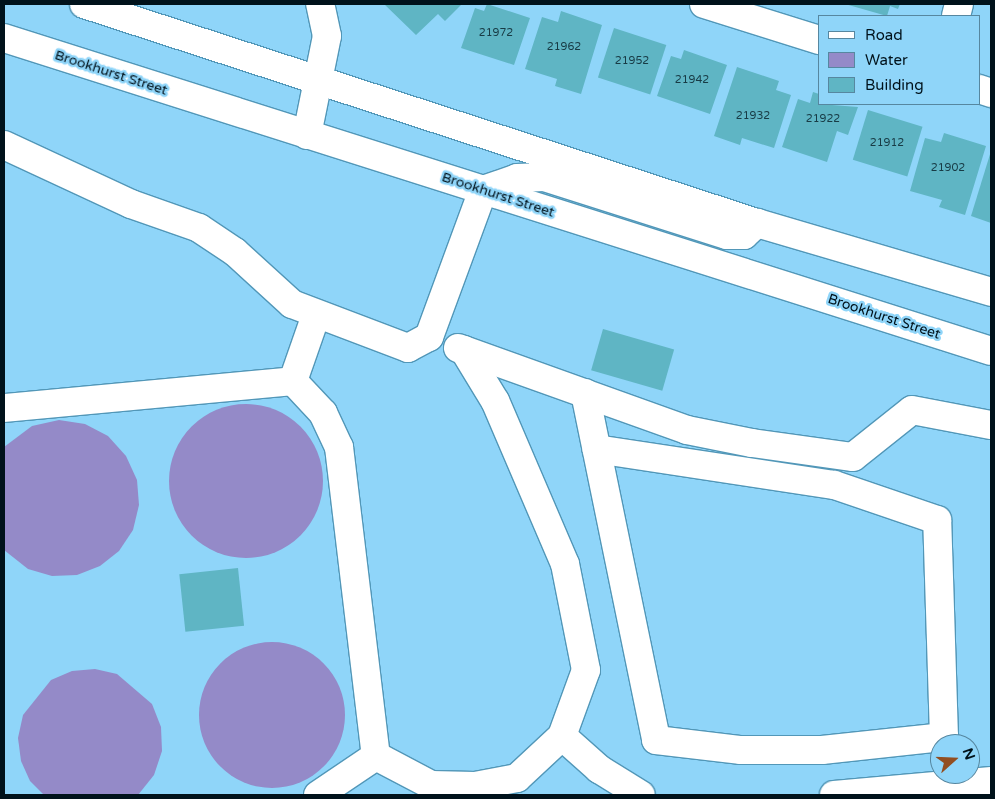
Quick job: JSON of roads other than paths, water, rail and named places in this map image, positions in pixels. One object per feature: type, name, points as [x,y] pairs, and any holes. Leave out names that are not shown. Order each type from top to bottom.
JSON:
[{"type":"main road","points":[[84,4],[321,79],[757,223],[991,292]]},
{"type":"main road","points":[[308,135],[321,79],[327,36],[320,4]]},
{"type":"main road","points":[[704,4],[818,40]]},
{"type":"main road","name":"Brookhurst Street","points":[[4,38],[991,352]]},
{"type":"main road","points":[[4,145],[131,204],[199,228],[235,252],[275,291],[316,315],[408,348],[429,337],[483,190],[517,178],[544,177],[727,235],[744,235],[757,223]]},
{"type":"main road","points":[[293,381],[316,315]]},
{"type":"main road","points":[[429,337],[686,430],[853,457],[912,410],[991,426]]},
{"type":"main road","points":[[376,756],[431,785],[475,786],[517,778],[562,736],[586,670],[565,564],[495,401],[464,350]]},
{"type":"main road","points":[[4,408],[293,381]]},
{"type":"main road","points":[[293,381],[322,413],[339,448],[376,756]]},
{"type":"main road","points":[[585,393],[656,740],[741,750],[822,750],[944,737],[938,520],[834,484],[597,449]]},
{"type":"main road","points":[[562,736],[599,769],[641,795]]},
{"type":"main road","points":[[318,795],[376,756]]},
{"type":"main road","points":[[834,795],[991,781]]},
{"type":"water","points":[[246,404],[275,410],[289,417],[300,427],[310,438],[317,452],[323,481],[317,510],[310,524],[300,535],[289,545],[275,552],[246,558],[217,552],[203,545],[192,535],[182,524],[175,510],[169,481],[175,452],[182,438],[192,427],[203,417],[217,410]]},
{"type":"water","points":[[59,420],[85,424],[108,436],[126,456],[137,480],[139,505],[133,530],[119,551],[100,566],[77,575],[52,576],[28,569],[4,550],[4,447],[32,426]]},
{"type":"water","points":[[272,642],[300,647],[324,663],[340,687],[345,715],[340,743],[324,767],[300,783],[272,788],[244,783],[220,767],[204,743],[199,715],[204,687],[220,663],[244,647]]},
{"type":"water","points":[[95,669],[117,674],[152,704],[161,727],[162,751],[154,775],[138,795],[44,795],[30,781],[21,761],[18,738],[23,715],[51,680],[72,671]]}]
